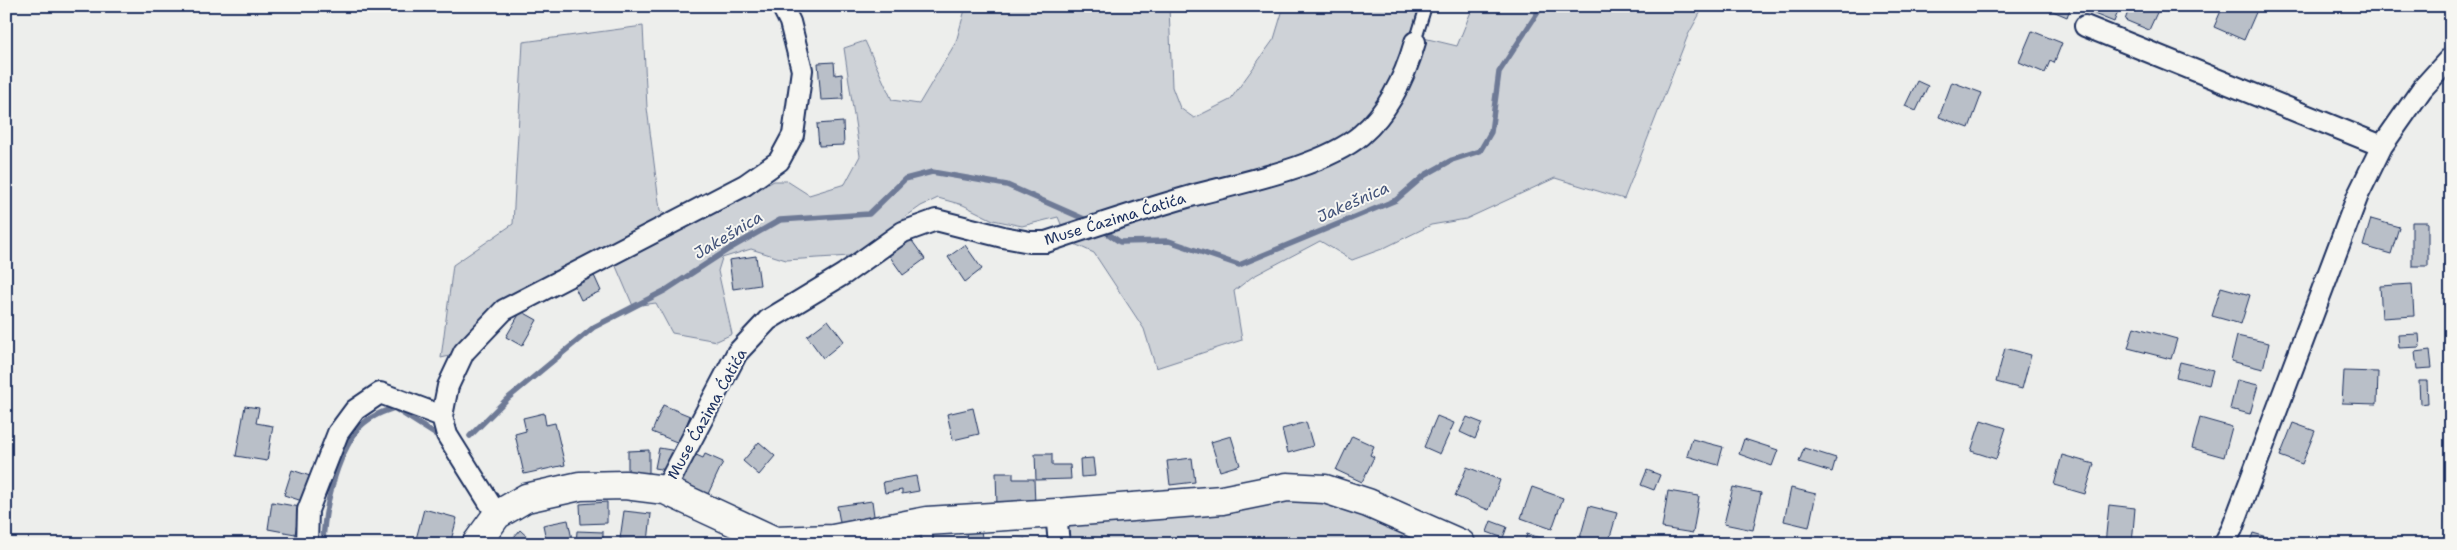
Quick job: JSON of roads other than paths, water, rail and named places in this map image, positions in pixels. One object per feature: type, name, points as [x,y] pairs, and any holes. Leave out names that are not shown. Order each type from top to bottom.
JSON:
[{"type":"street","points":[[497,515],[447,434],[442,416],[448,386],[464,352],[504,310],[745,186],[779,161],[793,135],[802,70],[790,22],[782,6]]},
{"type":"street","points":[[2085,26],[2382,146]]},
{"type":"street","name":"Muse Ćazima Ćatića","points":[[665,490],[738,353],[768,320],[844,274],[903,232],[936,220],[1002,238],[1046,242],[1177,200],[1324,158],[1360,136],[1385,109],[1407,70],[1415,42]]},
{"type":"street","points":[[2224,544],[2232,529],[2358,196],[2382,146],[2422,88],[2451,57]]},
{"type":"street","points":[[308,544],[308,510],[324,465],[338,433],[356,410],[380,393],[442,416]]},
{"type":"street","name":"Muse Ćazima Ćatića","points":[[476,544],[497,515],[526,498],[580,486],[625,485],[665,490],[775,543],[927,532],[1056,514],[1222,500],[1287,487],[1325,489],[1368,503],[1461,544]]},
{"type":"street","points":[[1056,514],[1059,544]]},
{"type":"lane","points":[[1415,42],[1426,6]]},
{"type":"waterway","name":"Jakešnica","points":[[1107,233],[1120,242],[1169,241],[1239,265],[1396,200],[1425,175],[1452,160],[1480,151],[1491,132],[1499,72],[1542,6]]},
{"type":"waterway","name":"Jakešnica","points":[[470,436],[507,399],[594,327],[666,290],[729,249],[780,220],[869,214],[905,179],[932,172],[1007,185],[1091,222]]},
{"type":"waterway","name":"Jakešnica","points":[[323,544],[326,515],[333,484],[343,454],[362,425],[374,416],[394,408],[441,438]]}]
